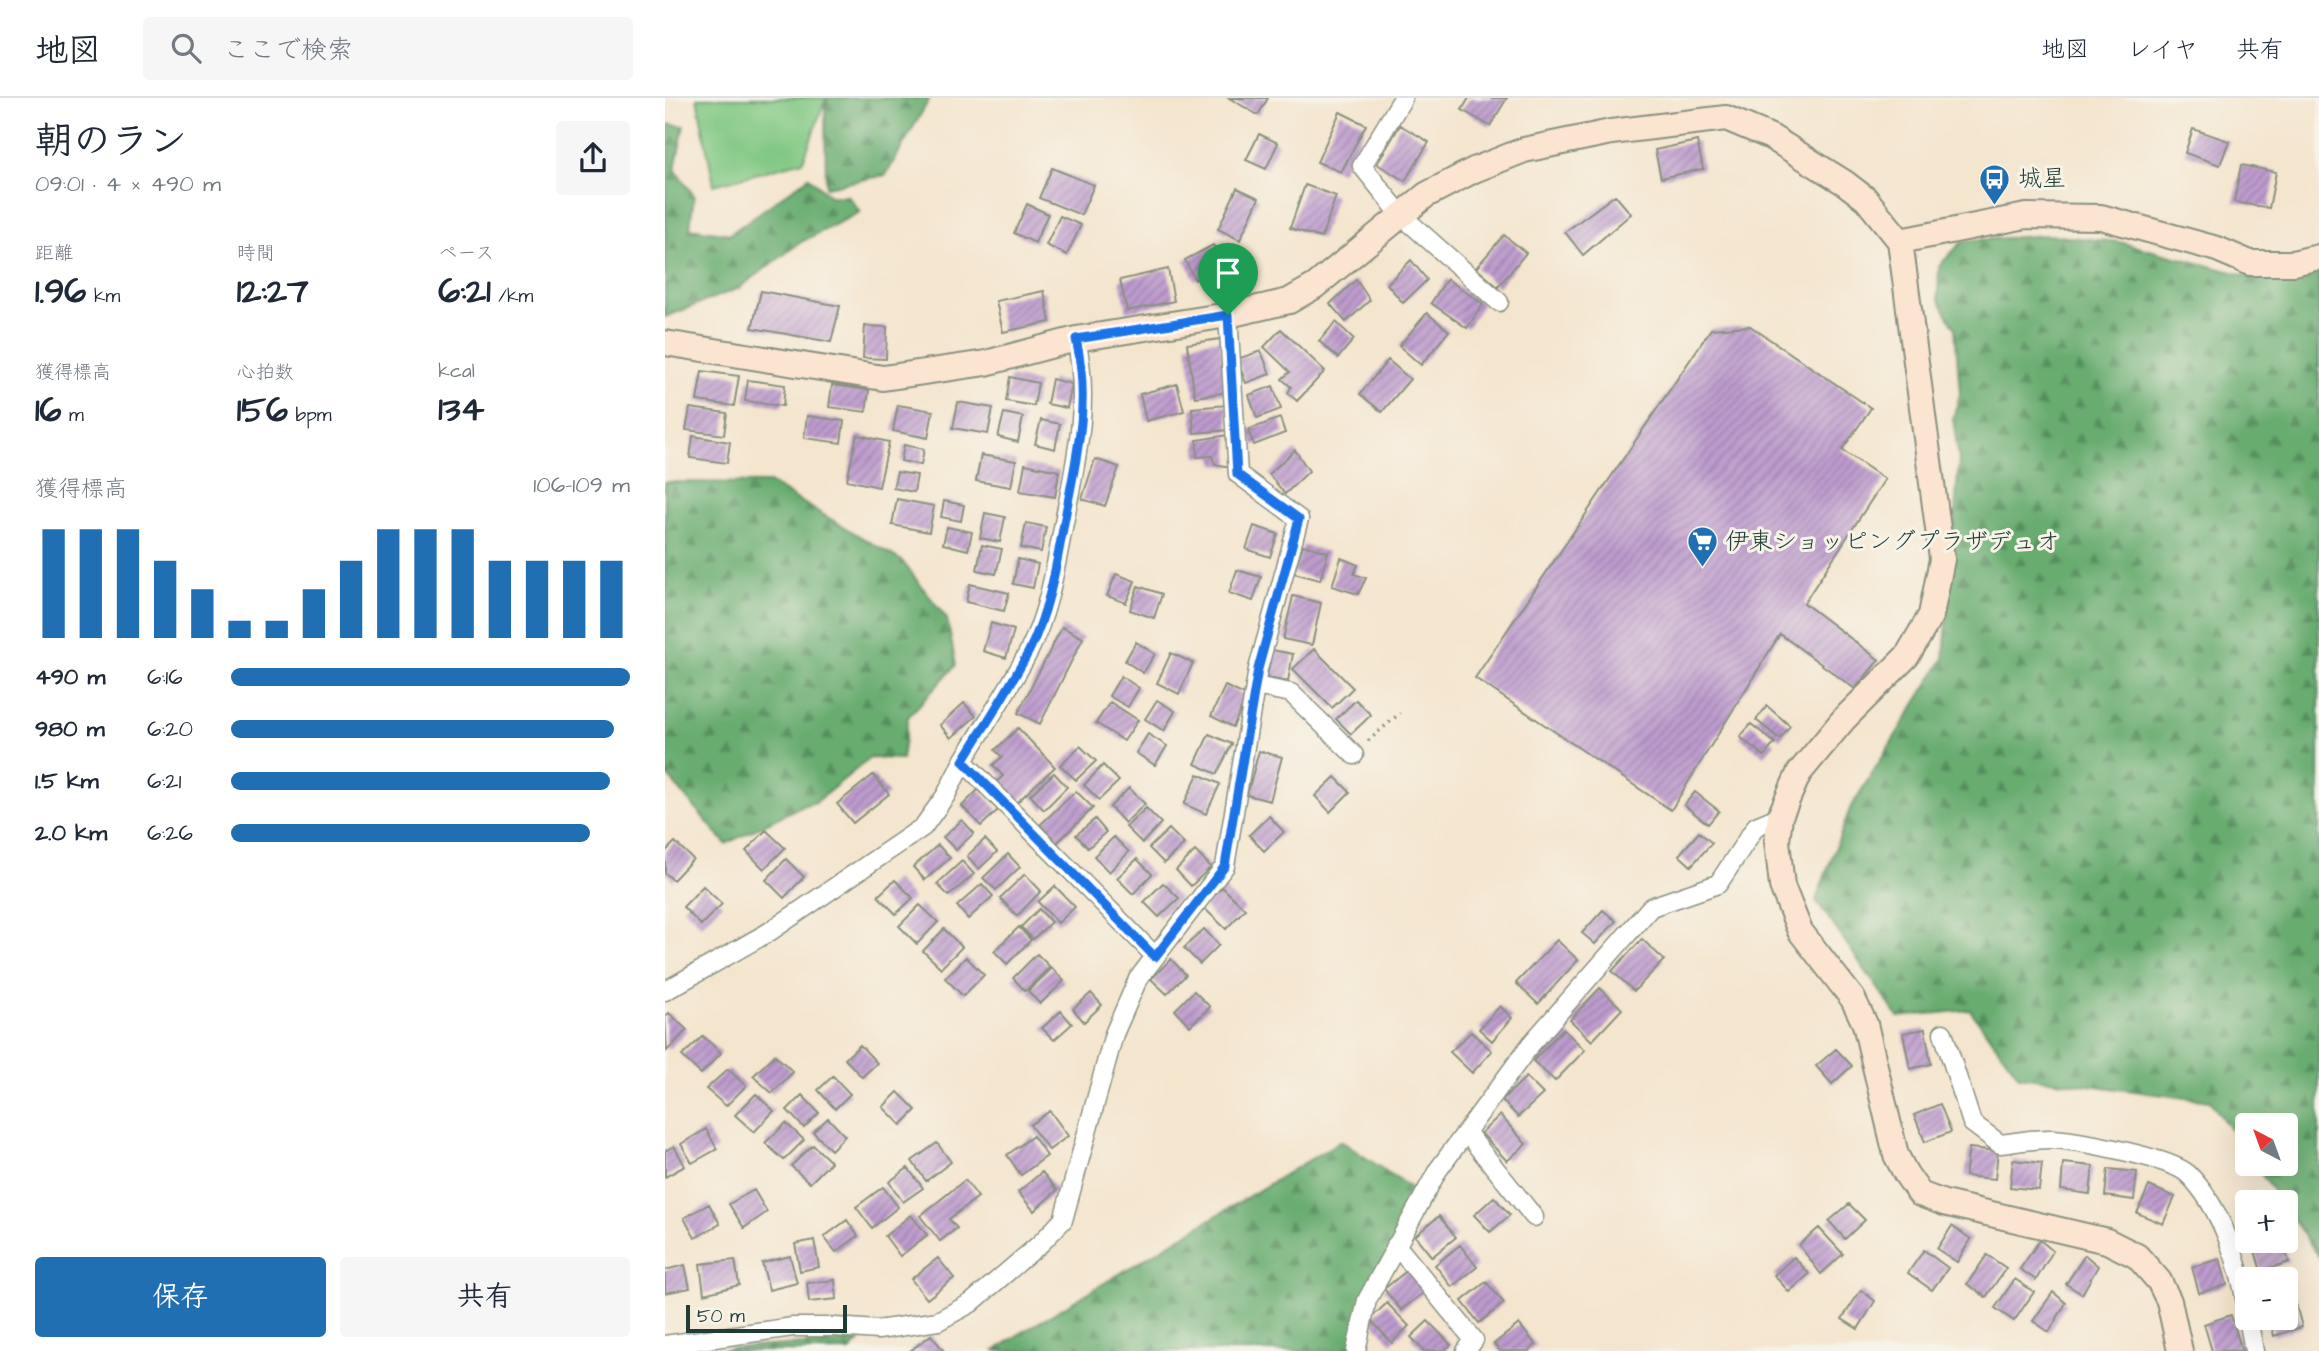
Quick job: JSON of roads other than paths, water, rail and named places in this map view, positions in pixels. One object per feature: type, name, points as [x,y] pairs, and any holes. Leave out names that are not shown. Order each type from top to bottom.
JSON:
[{"type":"street","points":[[1403,98],[1362,166],[1401,215],[1499,302]]},
{"type":"street","points":[[665,344],[883,378],[986,363],[1076,339],[1228,315],[1289,301],[1315,286],[1426,195],[1474,170],[1524,150],[1611,132],[1726,118],[1771,137],[1845,183],[1866,199],[1900,241],[1942,559],[1931,615],[1907,656],[1844,719],[1799,773],[1780,816],[1777,841],[1782,886],[1800,931],[1853,999],[1865,1024],[1896,1155],[1920,1194],[1944,1203],[2107,1241],[2137,1256],[2159,1281],[2169,1301],[2180,1351]]},
{"type":"street","points":[[1900,241],[2026,216],[2101,218],[2217,249],[2251,263],[2293,262],[2319,257]]},
{"type":"street","points":[[665,1345],[793,1327],[878,1331],[938,1321],[971,1303],[1041,1243],[1063,1220],[1114,1034],[1138,979],[1225,866],[1255,686],[1299,519],[1237,474],[1228,315]]},
{"type":"street","points":[[665,991],[769,932],[923,827],[946,795],[963,761],[1029,651],[1052,584],[1082,427],[1082,366],[1076,339]]},
{"type":"street","points":[[1255,686],[1291,693],[1354,755]]},
{"type":"street","points":[[963,761],[1155,957]]},
{"type":"street","points":[[1356,1351],[1367,1300],[1438,1170],[1531,1044],[1651,907],[1718,884],[1756,826],[1780,816]]},
{"type":"street","points":[[1943,1033],[1972,1123],[2000,1144],[2053,1139],[2141,1154],[2186,1172],[2218,1215],[2235,1267]]},
{"type":"street","points":[[1466,1132],[1534,1217]]},
{"type":"street","points":[[1397,1245],[1474,1340],[1466,1351]]},
{"type":"street","points":[[2250,1330],[2254,1351]]},
{"type":"place","name":"城星","points":[[1995,206]]},
{"type":"place","name":"伊東ショッピングプラザデュオ","points":[[1702,569]]}]
